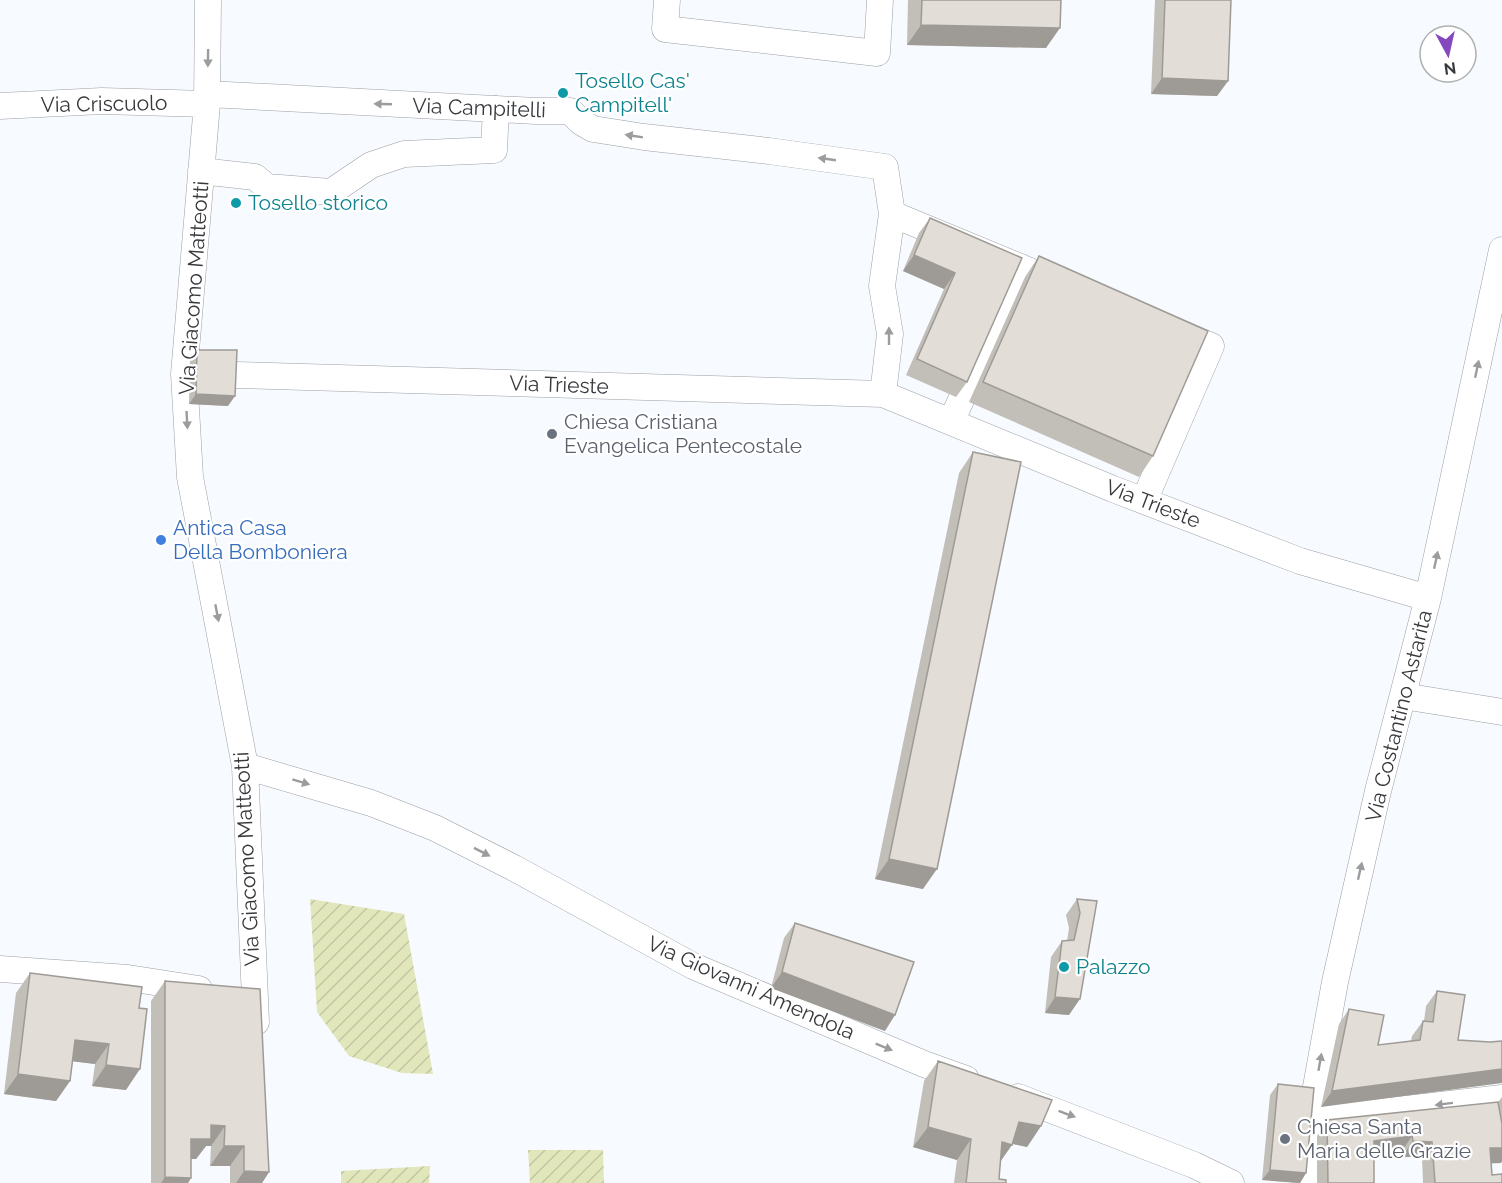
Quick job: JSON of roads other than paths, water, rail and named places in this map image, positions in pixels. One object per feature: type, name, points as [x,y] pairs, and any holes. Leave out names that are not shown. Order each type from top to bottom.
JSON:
[{"type":"street","name":"Via Giacomo Matteotti","points":[[207,0],[208,99],[184,374],[190,477],[245,766],[236,995],[256,1044]]},
{"type":"street","points":[[667,0],[665,29],[878,53],[880,0]]},
{"type":"street","name":"Via Criscuolo","points":[[0,106],[208,99]]},
{"type":"street","name":"Via Campitelli","points":[[208,99],[570,111],[581,122],[593,129],[885,167],[892,214]]},
{"type":"street","points":[[201,171],[255,177],[267,187],[331,192],[370,165],[404,154],[494,150],[496,109]]},
{"type":"street","points":[[883,394],[890,334],[882,286],[892,214],[1084,294]]},
{"type":"street","name":"Via Costantino Astarita","points":[[1306,1183],[1310,1120],[1335,982],[1378,791],[1428,598],[1502,250]]},
{"type":"street","points":[[951,422],[1021,267]]},
{"type":"street","points":[[1144,501],[1211,346],[1148,320]]},
{"type":"street","name":"Via Trieste","points":[[235,375],[883,394],[1144,501],[1300,561],[1428,598]]},
{"type":"street","points":[[1403,696],[1502,712]]},
{"type":"street","name":"Via Giovanni Amendola","points":[[245,766],[371,803],[435,828],[514,868],[693,966],[924,1064],[1080,1119],[1194,1165],[1231,1183]]},
{"type":"street","points":[[0,969],[128,978],[236,995]]},
{"type":"street","points":[[1310,1120],[1502,1098]]},
{"type":"place","name":"Tosello Cas' Campitell'","points":[[563,93]]},
{"type":"place","name":"Tosello storico","points":[[236,203]]},
{"type":"place","name":"Chiesa Cristiana Evangelica Pentecostale","points":[[552,434]]},
{"type":"place","name":"Antica Casa Della Bomboniera","points":[[161,540]]},
{"type":"place","name":"Palazzo","points":[[1064,967]]},
{"type":"place","name":"Chiesa Santa Maria delle Grazie","points":[[1285,1139]]}]
